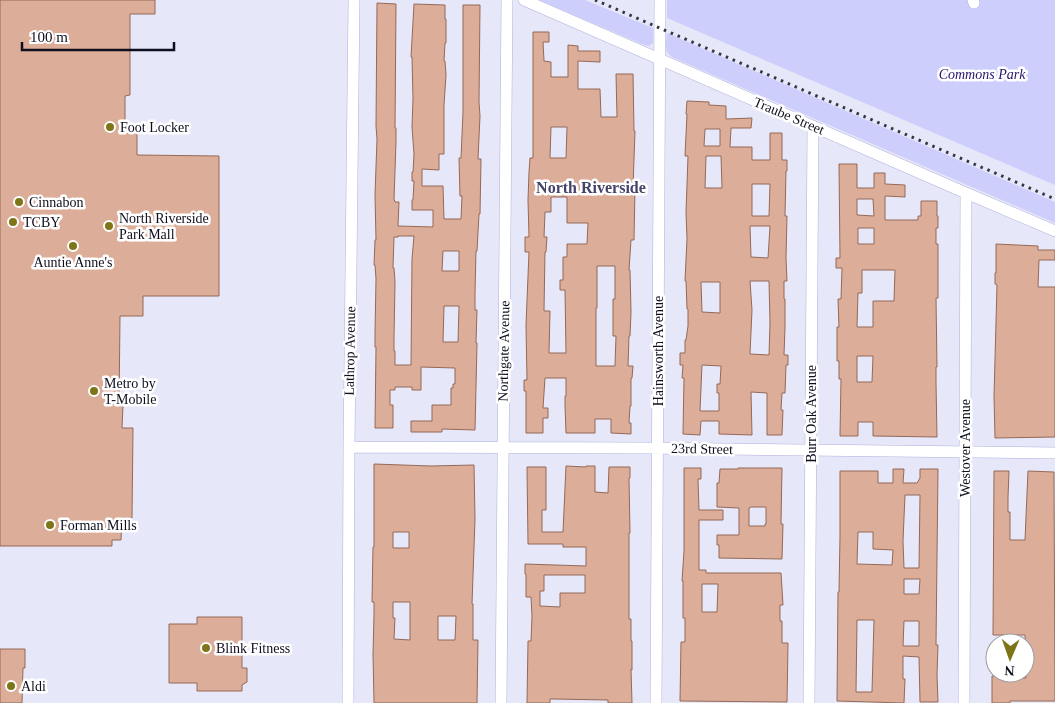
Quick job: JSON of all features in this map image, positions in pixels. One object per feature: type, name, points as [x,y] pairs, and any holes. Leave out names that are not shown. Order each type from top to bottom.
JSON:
[{"type":"street","name":"Lathrop Avenue","points":[[348,703],[354,0]]},
{"type":"street","name":"Northgate Avenue","points":[[501,703],[507,0]]},
{"type":"street","name":"Traube Street","points":[[524,0],[1055,231]]},
{"type":"street","name":"Hainsworth Avenue","points":[[656,703],[660,0]]},
{"type":"street","name":"Burr Oak Avenue","points":[[809,703],[813,126]]},
{"type":"street","name":"Westover Avenue","points":[[964,703],[966,193]]},
{"type":"street","name":"23rd Street","points":[[349,447],[657,448],[1055,453]]},
{"type":"green space","points":[[539,0],[585,0],[653,28],[653,43],[649,46],[644,45]]},
{"type":"green space","name":"Commons Park","points":[[667,0],[1055,0],[1055,185],[667,18]]},
{"type":"green space","points":[[667,33],[1055,202],[1055,223],[674,58],[670,56],[667,50]]},
{"type":"building","name":"North Riverside Park Mall","points":[[0,0],[155,0],[155,14],[130,14],[130,95],[125,96],[125,133],[137,133],[137,155],[219,156],[219,296],[143,296],[143,316],[120,316],[119,406],[123,406],[122,428],[133,428],[132,518],[122,518],[121,540],[112,540],[112,546],[0,546]]},
{"type":"building","points":[[377,3],[396,4],[394,199],[395,202],[399,202],[398,226],[433,227],[433,210],[412,210],[414,154],[411,57],[414,4],[445,5],[444,154],[439,154],[439,170],[422,169],[422,186],[443,186],[444,219],[461,219],[462,196],[460,196],[459,158],[461,158],[463,112],[463,5],[480,5],[478,159],[481,159],[475,293],[477,343],[475,430],[442,429],[442,432],[411,432],[411,421],[432,421],[432,405],[451,405],[451,388],[455,384],[455,368],[421,367],[421,390],[412,390],[412,387],[395,387],[395,390],[390,390],[390,405],[393,405],[393,428],[375,428],[376,279],[374,265],[376,240]],"holes":[[[414,236],[411,365],[395,365],[395,282],[393,268],[394,237]],[[443,251],[459,251],[459,271],[442,271]],[[444,306],[459,306],[458,342],[443,342]]]},
{"type":"building","points":[[533,32],[549,32],[549,42],[543,42],[544,61],[551,62],[551,77],[568,77],[568,45],[578,46],[578,51],[600,51],[600,62],[578,61],[578,89],[600,89],[601,117],[617,117],[616,74],[633,74],[635,131],[633,187],[635,187],[634,240],[631,240],[629,270],[631,312],[628,366],[633,366],[629,423],[631,423],[631,434],[611,433],[611,419],[595,419],[595,433],[566,433],[566,378],[545,378],[543,408],[548,408],[548,418],[543,418],[543,433],[526,433],[526,391],[524,391],[524,380],[527,380],[526,325],[529,252],[525,252],[525,237],[529,237],[529,172],[530,158],[533,158]],"holes":[[[551,127],[567,127],[566,158],[550,158]],[[551,197],[567,197],[567,223],[588,223],[587,244],[567,244],[567,257],[563,257],[563,280],[560,280],[560,290],[565,290],[566,353],[549,353],[550,311],[544,311],[547,237],[544,237],[545,212],[551,212]],[[597,266],[615,266],[615,299],[613,299],[613,336],[616,336],[615,366],[596,366]]]},
{"type":"building","points":[[687,101],[709,102],[709,105],[726,106],[726,119],[752,118],[751,128],[731,128],[730,147],[752,147],[752,160],[770,160],[770,133],[782,133],[782,160],[787,160],[785,216],[787,216],[787,281],[784,281],[784,355],[788,355],[788,365],[786,365],[785,393],[782,393],[782,435],[767,435],[767,393],[751,392],[752,435],[719,434],[719,421],[701,421],[700,435],[683,434],[684,378],[682,378],[683,365],[680,365],[680,353],[685,353],[688,326],[685,281],[688,156],[685,156]],"holes":[[[705,129],[720,129],[720,146],[704,146]],[[706,156],[721,156],[722,188],[705,188]],[[752,184],[770,184],[769,216],[752,216]],[[750,226],[770,226],[768,258],[751,257]],[[750,281],[769,281],[769,355],[750,354],[752,310]],[[701,282],[720,282],[720,313],[702,312]],[[702,365],[721,366],[720,384],[717,384],[719,411],[700,411]]]},
{"type":"building","points":[[839,164],[857,164],[857,188],[874,188],[874,173],[885,173],[885,184],[905,185],[905,197],[885,196],[885,220],[918,220],[918,216],[921,216],[921,201],[937,201],[937,437],[873,436],[873,422],[858,422],[858,436],[840,436],[841,379],[839,379],[839,361],[837,361],[837,327],[839,327],[838,299],[841,299],[842,268],[836,268],[836,258],[840,258]],"holes":[[[857,199],[873,199],[874,216],[857,215]],[[858,228],[874,228],[874,244],[858,244]],[[862,270],[895,270],[894,301],[873,301],[873,327],[857,327],[858,293],[862,293]],[[857,356],[873,356],[872,382],[857,382]]]},
{"type":"building","points":[[996,244],[1038,246],[1038,250],[1055,250],[1055,260],[1039,260],[1038,287],[1055,287],[1055,437],[995,438]]},
{"type":"building","points":[[374,464],[474,465],[475,519],[472,604],[473,640],[478,640],[477,703],[374,703],[374,602],[372,602]],"holes":[[[393,532],[409,532],[409,548],[393,548]],[[393,602],[410,602],[410,640],[394,639],[395,618],[393,618]],[[438,616],[456,616],[455,640],[438,640]]]},
{"type":"building","points":[[566,466],[595,466],[595,492],[608,493],[609,467],[630,467],[629,619],[631,619],[632,641],[632,703],[608,703],[608,700],[550,699],[550,703],[527,703],[528,641],[531,641],[532,616],[531,597],[526,597],[525,564],[586,566],[586,547],[563,547],[563,544],[528,544],[527,467],[546,467],[546,510],[542,510],[542,532],[563,532]],"holes":[[[544,575],[585,575],[585,593],[560,593],[560,607],[540,606],[540,591],[544,591]]]},
{"type":"building","points":[[684,468],[701,468],[701,479],[698,479],[699,510],[723,510],[723,520],[699,520],[699,570],[706,570],[706,573],[781,573],[783,605],[780,605],[780,621],[782,621],[782,643],[788,643],[787,702],[680,701],[681,642],[685,642],[682,581]],"holes":[[[702,584],[718,584],[717,612],[702,612]]]},
{"type":"building","points":[[782,468],[782,559],[719,558],[717,535],[739,535],[739,508],[717,507],[717,483],[719,483],[720,469]],"holes":[[[766,507],[765,526],[749,526],[749,508]]]},
{"type":"building","points":[[893,469],[904,469],[903,483],[917,483],[920,478],[920,469],[938,469],[936,645],[938,645],[938,702],[920,702],[919,657],[903,656],[903,679],[905,679],[904,703],[837,701],[840,471],[878,471],[878,483],[893,483]],"holes":[[[905,495],[920,495],[919,568],[904,568]],[[858,532],[873,532],[873,549],[893,550],[892,565],[857,564]],[[904,579],[920,579],[919,594],[904,594]],[[857,620],[874,620],[872,692],[856,692]],[[904,621],[919,621],[919,646],[903,646]]]},
{"type":"building","points":[[994,471],[1009,471],[1008,512],[1010,512],[1010,540],[1025,540],[1028,471],[1054,472],[1055,701],[992,703],[992,683],[1035,683],[1035,633],[993,633]]},
{"type":"building","name":"Blink Fitness","points":[[197,617],[242,617],[242,668],[247,668],[247,682],[242,685],[242,691],[197,691],[197,683],[169,683],[169,624],[197,624]]},
{"type":"building","name":"Aldi","points":[[0,649],[25,649],[22,703],[0,703]]},
{"type":"railway","points":[[595,0],[1055,199]]},
{"type":"place","name":"Foot Locker","points":[[110,127]]},
{"type":"place","name":"Cinnabon","points":[[19,202]]},
{"type":"place","name":"TCBY","points":[[13,222]]},
{"type":"place","name":"North Riverside Park Mall","points":[[109,226]]},
{"type":"place","name":"Auntie Anne's","points":[[73,246]]},
{"type":"place","name":"Metro by T-Mobile","points":[[94,391]]},
{"type":"place","name":"Forman Mills","points":[[50,525]]},
{"type":"place","name":"Blink Fitness","points":[[206,648]]},
{"type":"place","name":"Aldi","points":[[11,686]]},
{"type":"district","name":"North Riverside","points":[[591,187]]}]
